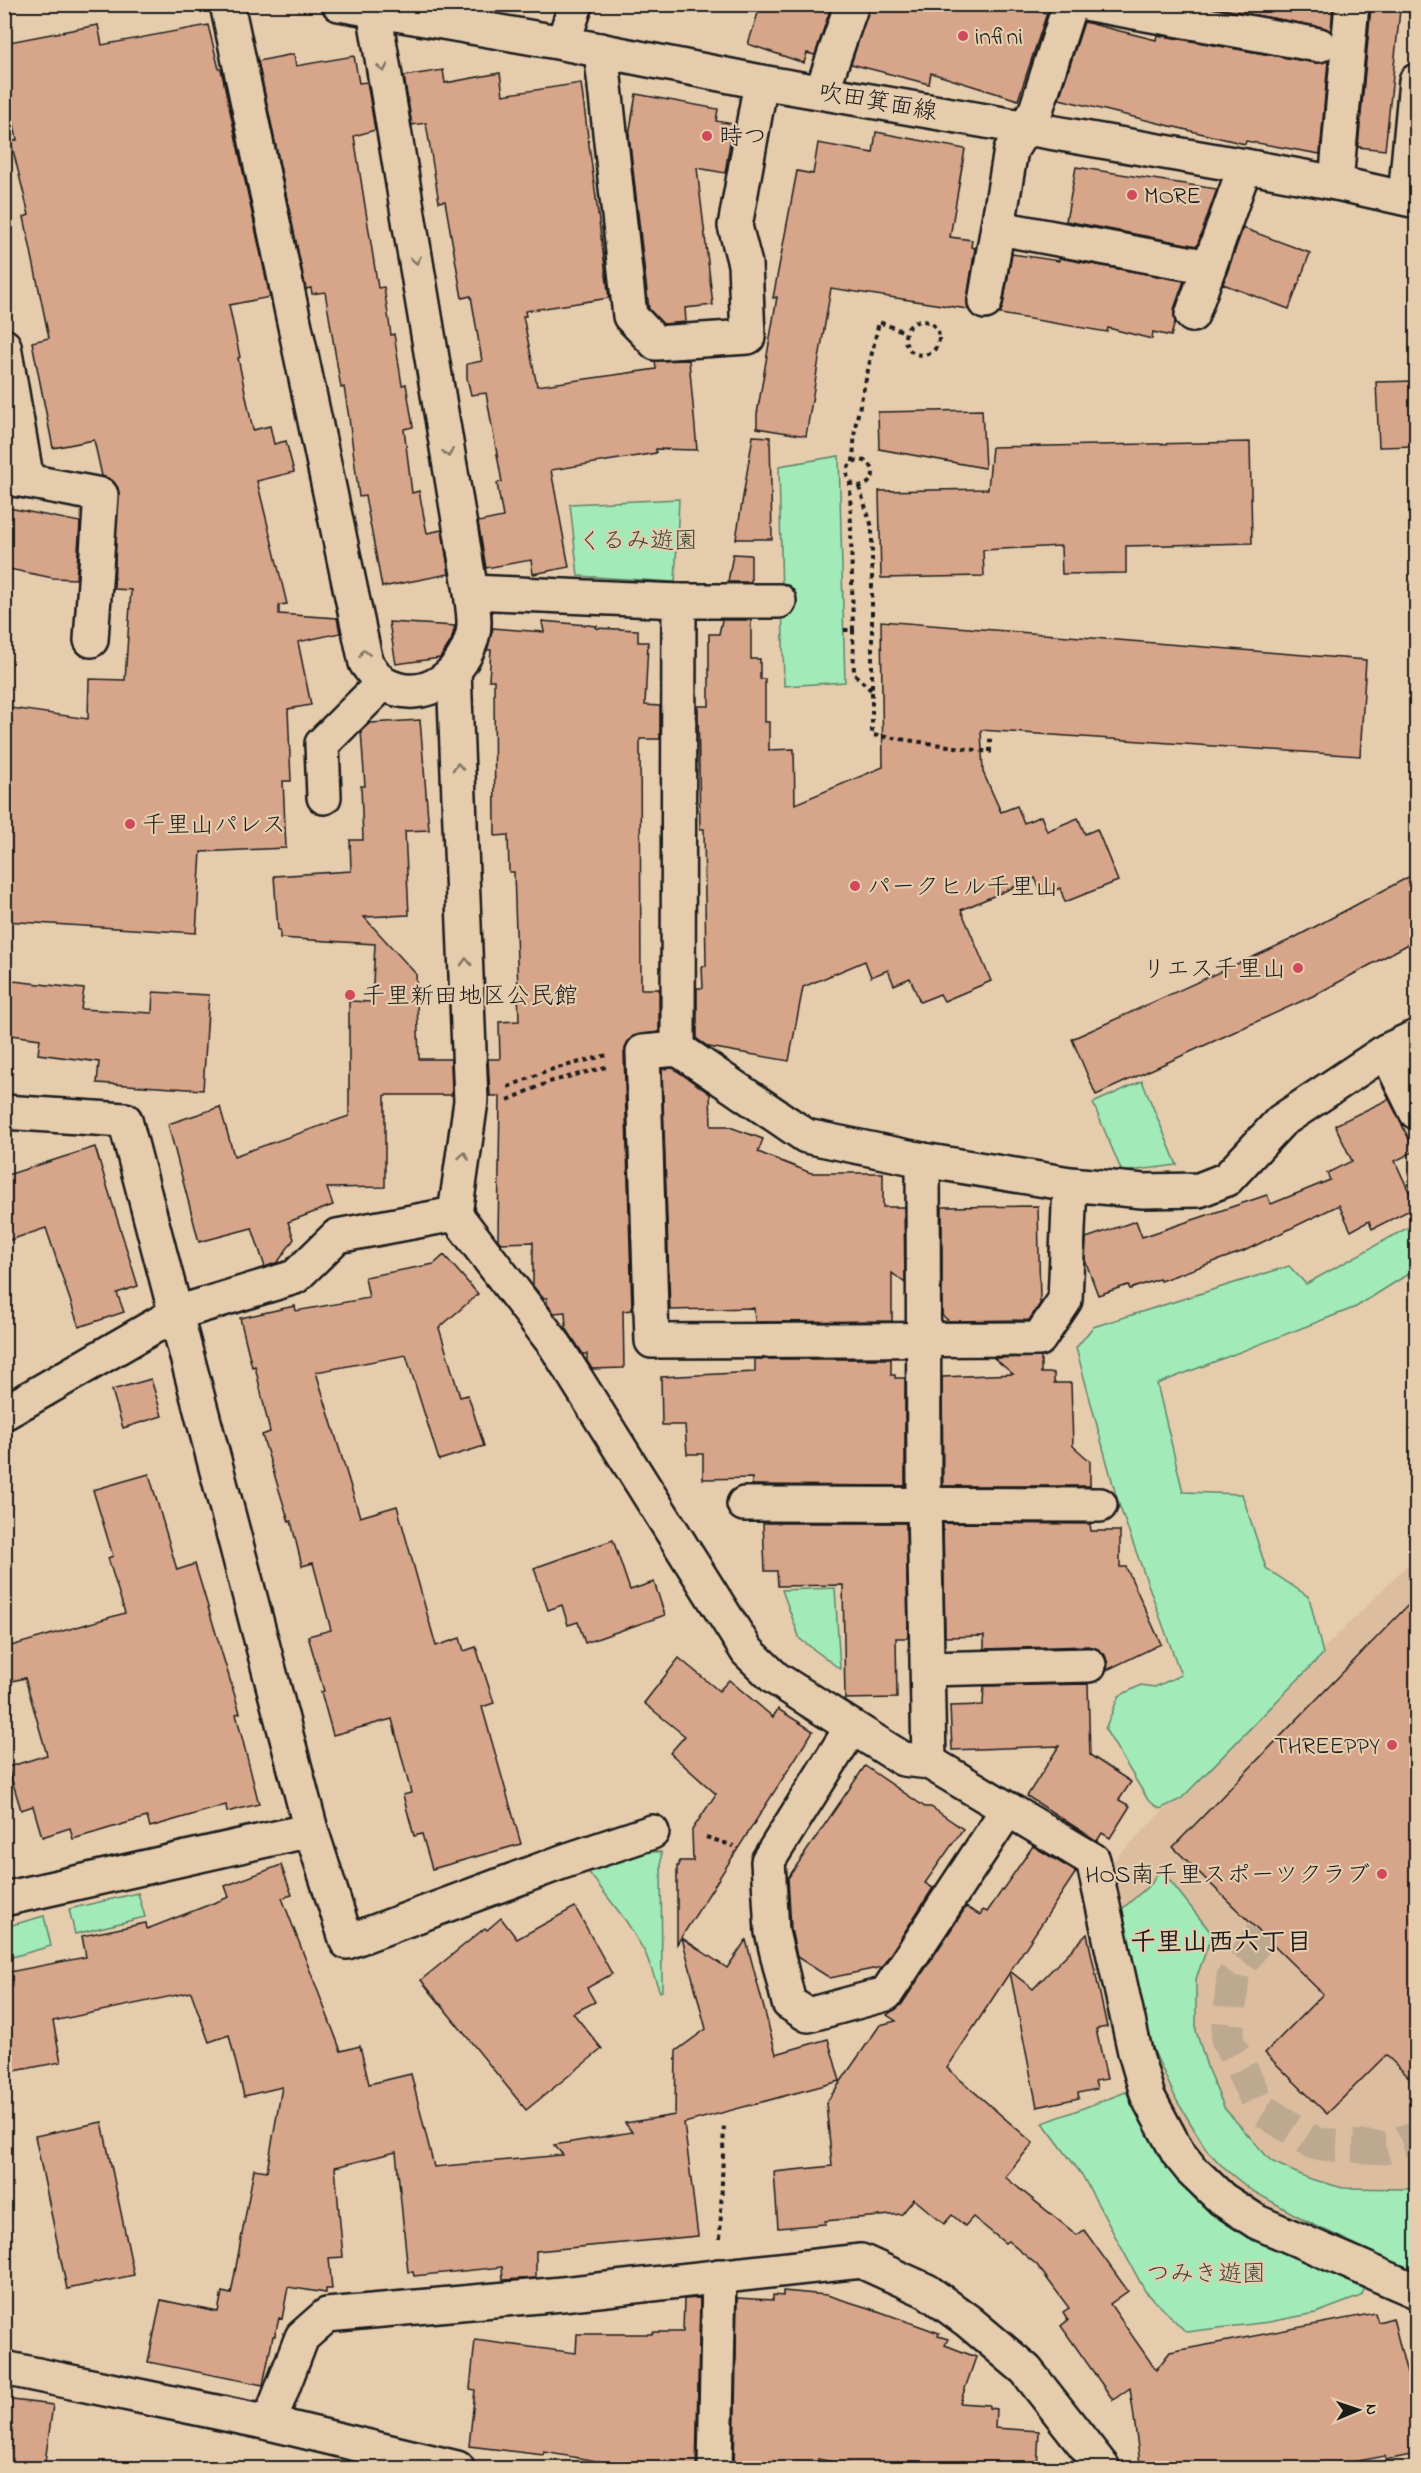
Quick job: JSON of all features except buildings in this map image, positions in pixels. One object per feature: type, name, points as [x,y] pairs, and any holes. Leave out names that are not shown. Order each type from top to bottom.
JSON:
[{"type":"street","points":[[227,4],[366,663],[382,684],[410,692],[432,689],[454,672],[465,656],[473,632],[471,592],[374,10]]},
{"type":"street","name":"吹田箕面線","points":[[339,4],[601,50],[761,82],[1245,166],[1411,200]]},
{"type":"street","points":[[562,43],[576,4]]},
{"type":"street","points":[[822,91],[852,4]]},
{"type":"street","points":[[985,302],[1011,150],[1036,110],[1070,4]]},
{"type":"street","points":[[1090,4],[1319,45]]},
{"type":"street","points":[[1336,183],[1352,4]]},
{"type":"street","points":[[601,50],[630,316],[656,343],[748,337],[745,264],[735,226],[761,82]]},
{"type":"street","points":[[1411,200],[1416,81]]},
{"type":"street","points":[[1192,315],[1245,166]]},
{"type":"street","points":[[999,228],[1209,267]]},
{"type":"street","points":[[4,346],[16,479],[100,495],[91,640]]},
{"type":"street","points":[[471,592],[679,601],[779,601]]},
{"type":"street","points":[[678,1049],[679,601]]},
{"type":"street","points":[[454,672],[486,1102],[455,1214]]},
{"type":"street","points":[[324,797],[322,744],[382,684]]},
{"type":"street","points":[[1070,1184],[1065,1300],[1039,1339],[652,1341],[643,1052],[678,1049],[806,1136],[923,1160],[1070,1184],[1143,1191],[1199,1190],[1227,1179],[1281,1121],[1386,1051],[1416,1037]]},
{"type":"street","points":[[1386,1051],[1416,1112]]},
{"type":"street","points":[[4,1112],[125,1120],[311,1830],[347,1942],[562,1862],[652,1832]]},
{"type":"street","points":[[923,1160],[924,1503],[929,1762]]},
{"type":"street","points":[[4,1413],[177,1313],[295,1277],[337,1236],[455,1214]]},
{"type":"street","points":[[455,1214],[555,1345],[747,1651],[774,1678],[852,1728],[903,1758],[929,1762],[1093,1860],[1135,2052],[1148,2097],[1167,2134],[1191,2169],[1222,2199],[1257,2222],[1416,2291]]},
{"type":"street","points":[[744,1504],[1100,1504]]},
{"type":"street","points":[[928,1669],[1089,1665]]},
{"type":"street","points":[[852,1728],[768,1861],[772,1932],[789,2003],[808,2015],[886,1994],[1008,1809]]},
{"type":"street","points":[[4,1899],[311,1830]]},
{"type":"street","points":[[269,2423],[302,2337],[327,2315],[562,2294],[861,2261],[927,2291],[968,2321],[1026,2370],[1103,2469]]},
{"type":"street","points":[[715,2469],[719,2276]]},
{"type":"street","points":[[4,2368],[269,2423],[457,2469]]},
{"type":"path","points":[[871,690],[854,674],[850,482],[846,472],[853,462],[855,427],[879,322],[905,332]]},
{"type":"path","points":[[914,322],[928,322],[938,332],[938,345],[928,355],[915,354],[906,345],[905,332],[914,322]]},
{"type":"path","points":[[853,462],[861,459],[871,464],[874,475],[869,484],[859,487]]},
{"type":"path","points":[[850,482],[859,487],[872,527],[872,735],[990,752],[990,736]]},
{"type":"path","points":[[844,630],[853,630]]},
{"type":"path","points":[[486,1102],[546,1071],[614,1053],[643,1052]]},
{"type":"path","points":[[486,1102],[608,1066]]},
{"type":"path","points":[[706,1837],[737,1847]]},
{"type":"path","points":[[720,2240],[724,2124]]},
{"type":"shaded area","points":[[1416,1556],[1416,2280],[1246,2194],[1177,2126],[1148,2055],[1111,1863]]},
{"type":"green space","points":[[839,456],[845,682],[784,686],[779,466]]},
{"type":"green space","name":"くるみ遊園","points":[[679,499],[675,582],[578,576],[570,504]]},
{"type":"green space","points":[[1142,1081],[1177,1165],[1122,1172],[1093,1103]]},
{"type":"green space","points":[[1416,1223],[1416,1269],[1356,1307],[1157,1384],[1183,1492],[1242,1494],[1266,1568],[1309,1597],[1323,1654],[1181,1799],[1160,1809],[1148,1800],[1105,1729],[1119,1696],[1141,1685],[1155,1687],[1181,1675],[1117,1499],[1076,1348],[1093,1327],[1289,1266],[1306,1284]]},
{"type":"green space","points":[[835,1588],[840,1669],[800,1639],[782,1590]]},
{"type":"green space","points":[[643,1852],[661,1852],[662,1991],[660,1992],[645,1952],[626,1921],[587,1870]]},
{"type":"green space","points":[[1160,1868],[1212,1934],[1196,1979],[1196,2031],[1208,2070],[1225,2109],[1271,2161],[1307,2178],[1343,2188],[1406,2189],[1416,2187],[1416,2273],[1310,2223],[1251,2190],[1225,2169],[1206,2149],[1177,2101],[1152,2047],[1122,1909],[1152,1883]]},
{"type":"green space","points":[[138,1893],[145,1917],[75,1934],[69,1909]]},
{"type":"green space","points":[[44,1916],[51,1946],[5,1959],[5,1927]]},
{"type":"green space","name":"つみき遊園","points":[[1126,2092],[1153,2142],[1186,2186],[1269,2242],[1365,2288],[1361,2296],[1316,2313],[1269,2322],[1186,2332],[1145,2291],[1082,2175],[1043,2123]]},
{"type":"tunnel","points":[[1261,1934],[1233,1976],[1227,2040],[1261,2109],[1316,2144],[1385,2148],[1416,2137]]},
{"type":"place","name":"infini","points":[[963,36]]},
{"type":"place","name":"時つ","points":[[707,136]]},
{"type":"place","name":"MORE","points":[[1132,195]]},
{"type":"place","name":"千里山パレス","points":[[130,824]]},
{"type":"place","name":"パークヒル千里山","points":[[855,886]]},
{"type":"place","name":"リエス千里山","points":[[1298,968]]},
{"type":"place","name":"千里新田地区公民館","points":[[350,995]]},
{"type":"place","name":"THREEPPY","points":[[1392,1745]]},
{"type":"place","name":"HOS南千里スポーツクラブ","points":[[1382,1874]]},
{"type":"district","name":"千里山西六丁目","points":[[1221,1941]]}]
